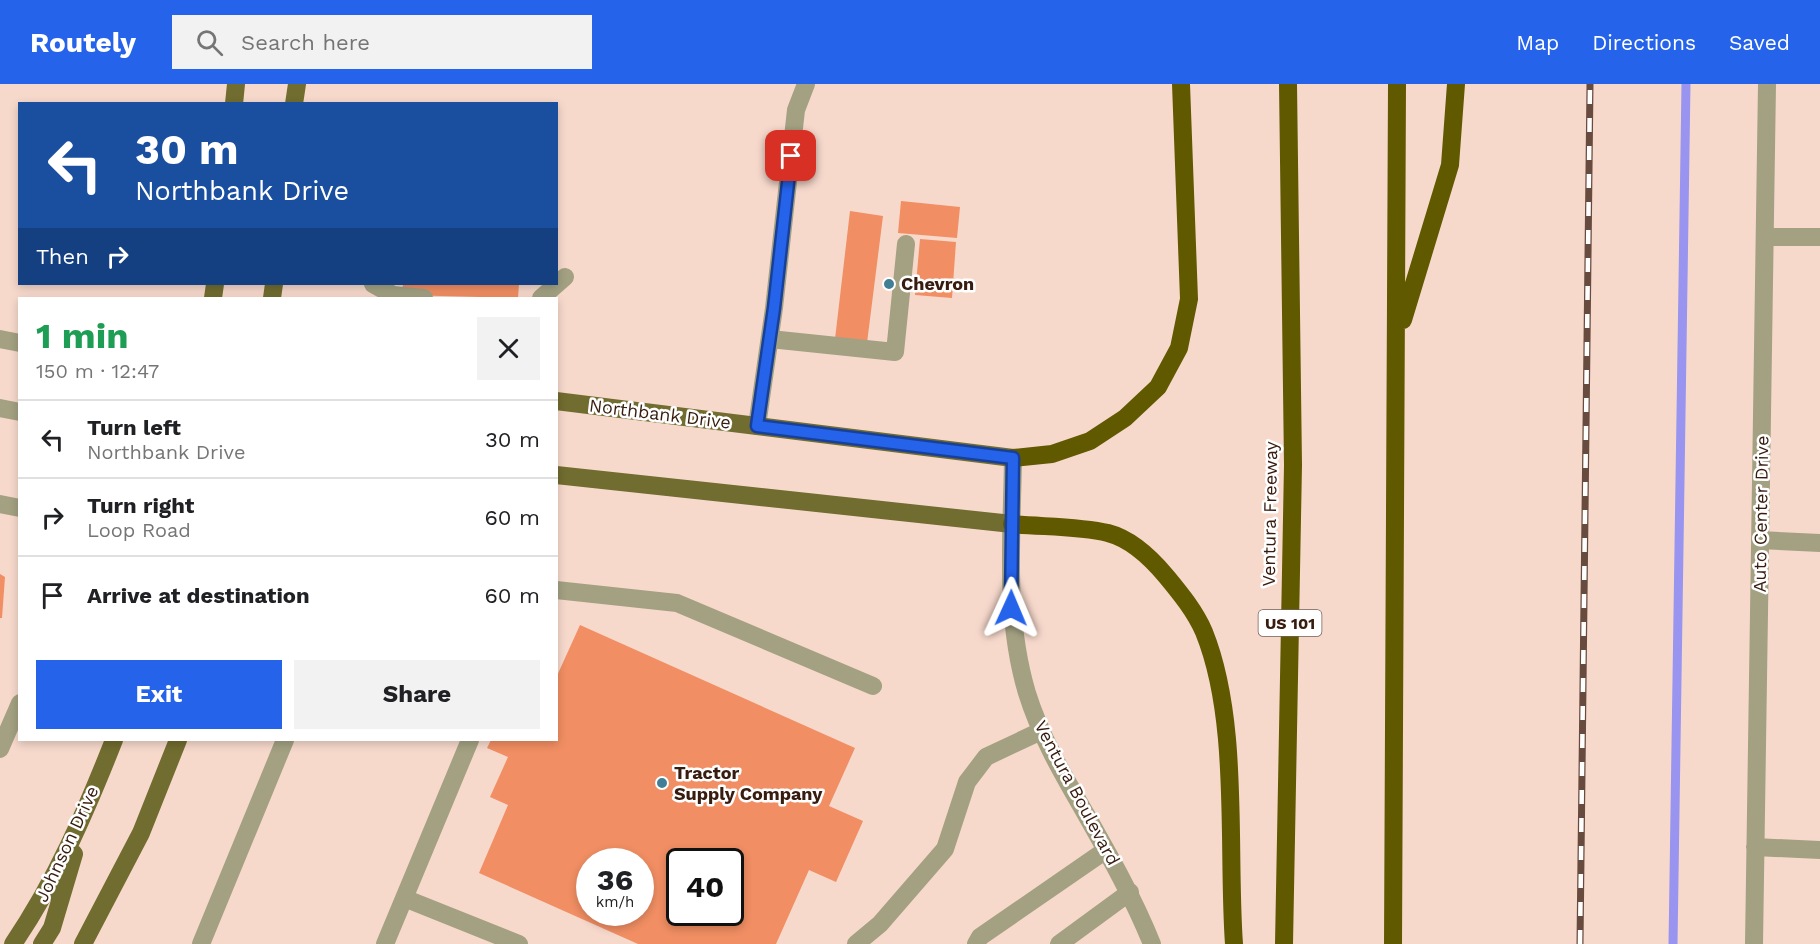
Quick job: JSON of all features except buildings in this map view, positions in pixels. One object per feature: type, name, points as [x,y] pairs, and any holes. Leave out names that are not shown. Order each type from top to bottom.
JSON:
[{"type":"highway","points":[[1013,458],[1052,454],[1090,441],[1125,418],[1158,387],[1179,348],[1189,299],[1181,84]]},
{"type":"highway","name":"Ventura Freeway","points":[[1284,944],[1293,465],[1288,84]]},
{"type":"highway","points":[[1393,944],[1397,84]]},
{"type":"highway","points":[[1397,339],[1449,165],[1456,84]]},
{"type":"highway","points":[[1012,524],[1108,533],[1131,543],[1157,566],[1177,589],[1204,630],[1219,675],[1226,735],[1234,944]]},
{"type":"main road","points":[[234,102],[236,84]]},
{"type":"main road","points":[[294,102],[297,84]]},
{"type":"main road","name":"Northbank Drive","points":[[558,401],[1013,458]]},
{"type":"main road","points":[[558,475],[1012,524]]},
{"type":"main road","name":"Johnson Drive","points":[[13,944],[38,906],[88,806],[114,741]]},
{"type":"main road","points":[[83,944],[141,833],[178,741]]},
{"type":"main road","points":[[42,944],[52,928],[88,806]]},
{"type":"street","points":[[757,426],[770,339],[796,110],[807,84]]},
{"type":"street","name":"Auto Center Drive","points":[[1754,944],[1767,84]]},
{"type":"street","points":[[1765,237],[1820,237]]},
{"type":"street","points":[[770,339],[895,352],[906,244]]},
{"type":"street","points":[[558,283],[565,277]]},
{"type":"street","points":[[375,285],[393,295],[414,297]]},
{"type":"street","points":[[543,297],[556,285]]},
{"type":"street","points":[[0,339],[18,343]]},
{"type":"street","points":[[0,408],[18,412]]},
{"type":"street","name":"Ventura Boulevard","points":[[1013,458],[1011,608],[1017,651],[1027,693],[1041,731],[1130,892],[1152,944]]},
{"type":"street","points":[[0,504],[18,508]]},
{"type":"street","points":[[1760,540],[1820,543]]},
{"type":"street","points":[[558,590],[677,603],[873,686]]},
{"type":"street","points":[[0,748],[18,708]]},
{"type":"street","points":[[856,944],[880,924],[945,849],[967,782],[986,757],[1041,731]]},
{"type":"street","points":[[201,944],[285,741]]},
{"type":"street","points":[[386,944],[470,741]]},
{"type":"street","points":[[1755,847],[1820,850]]},
{"type":"street","points":[[976,944],[980,937],[1106,850]]},
{"type":"street","points":[[1059,944],[1130,892]]},
{"type":"street","points":[[404,898],[519,944]]},
{"type":"waterway","points":[[1673,944],[1686,84]]},
{"type":"railway","points":[[1580,944],[1590,84]]},
{"type":"place","name":"Chevron","points":[[889,284]]},
{"type":"place","name":"Tractor Supply Company","points":[[662,783]]},
{"type":"route","points":[[791,156],[774,308],[757,426],[1013,458],[1011,608]]}]
